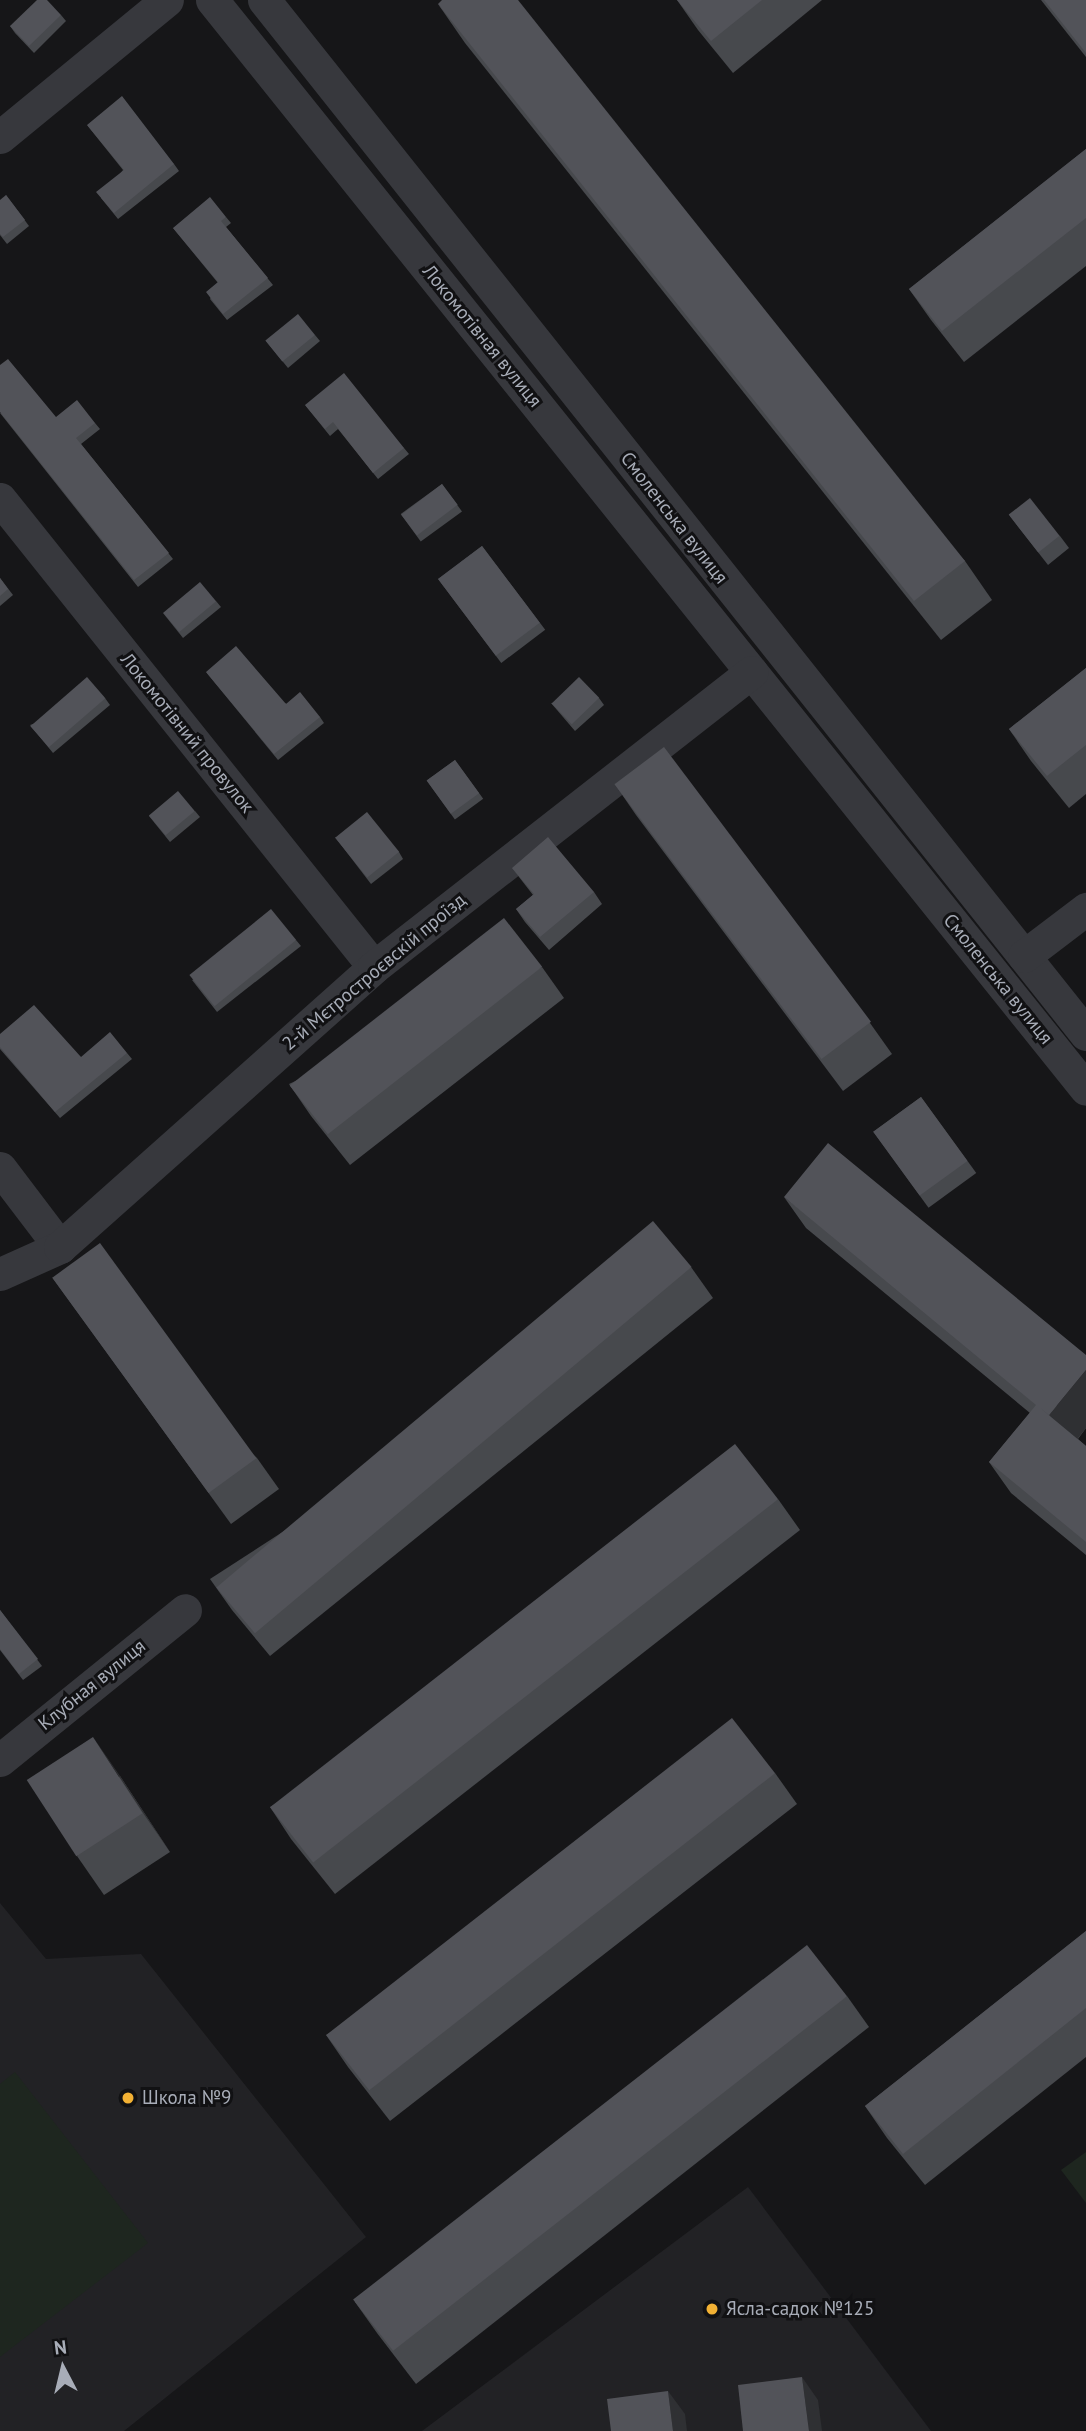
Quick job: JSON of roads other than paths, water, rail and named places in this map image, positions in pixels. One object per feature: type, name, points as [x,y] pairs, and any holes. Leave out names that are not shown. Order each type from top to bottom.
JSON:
[{"type":"street","points":[[0,137],[167,0]]},
{"type":"street","name":"Локомотівная вулиця","points":[[212,0],[752,672]]},
{"type":"street","name":"Смоленська вулиця","points":[[264,0],[1086,1034]]},
{"type":"street","name":"Локомотівний провулок","points":[[0,499],[374,967]]},
{"type":"street","name":"2-й Мєтростроєвскій проїзд","points":[[0,1274],[60,1247],[374,967],[752,672]]},
{"type":"street","name":"Смоленська вулиця","points":[[752,672],[1086,1089]]},
{"type":"street","points":[[1024,956],[1086,909]]},
{"type":"street","points":[[0,1168],[60,1247]]},
{"type":"street","name":"Клубная вулиця","points":[[0,1760],[185,1609]]},
{"type":"place","name":"Школа №9","points":[[128,2098]]},
{"type":"place","name":"Ясла-садок №125","points":[[712,2309]]}]
